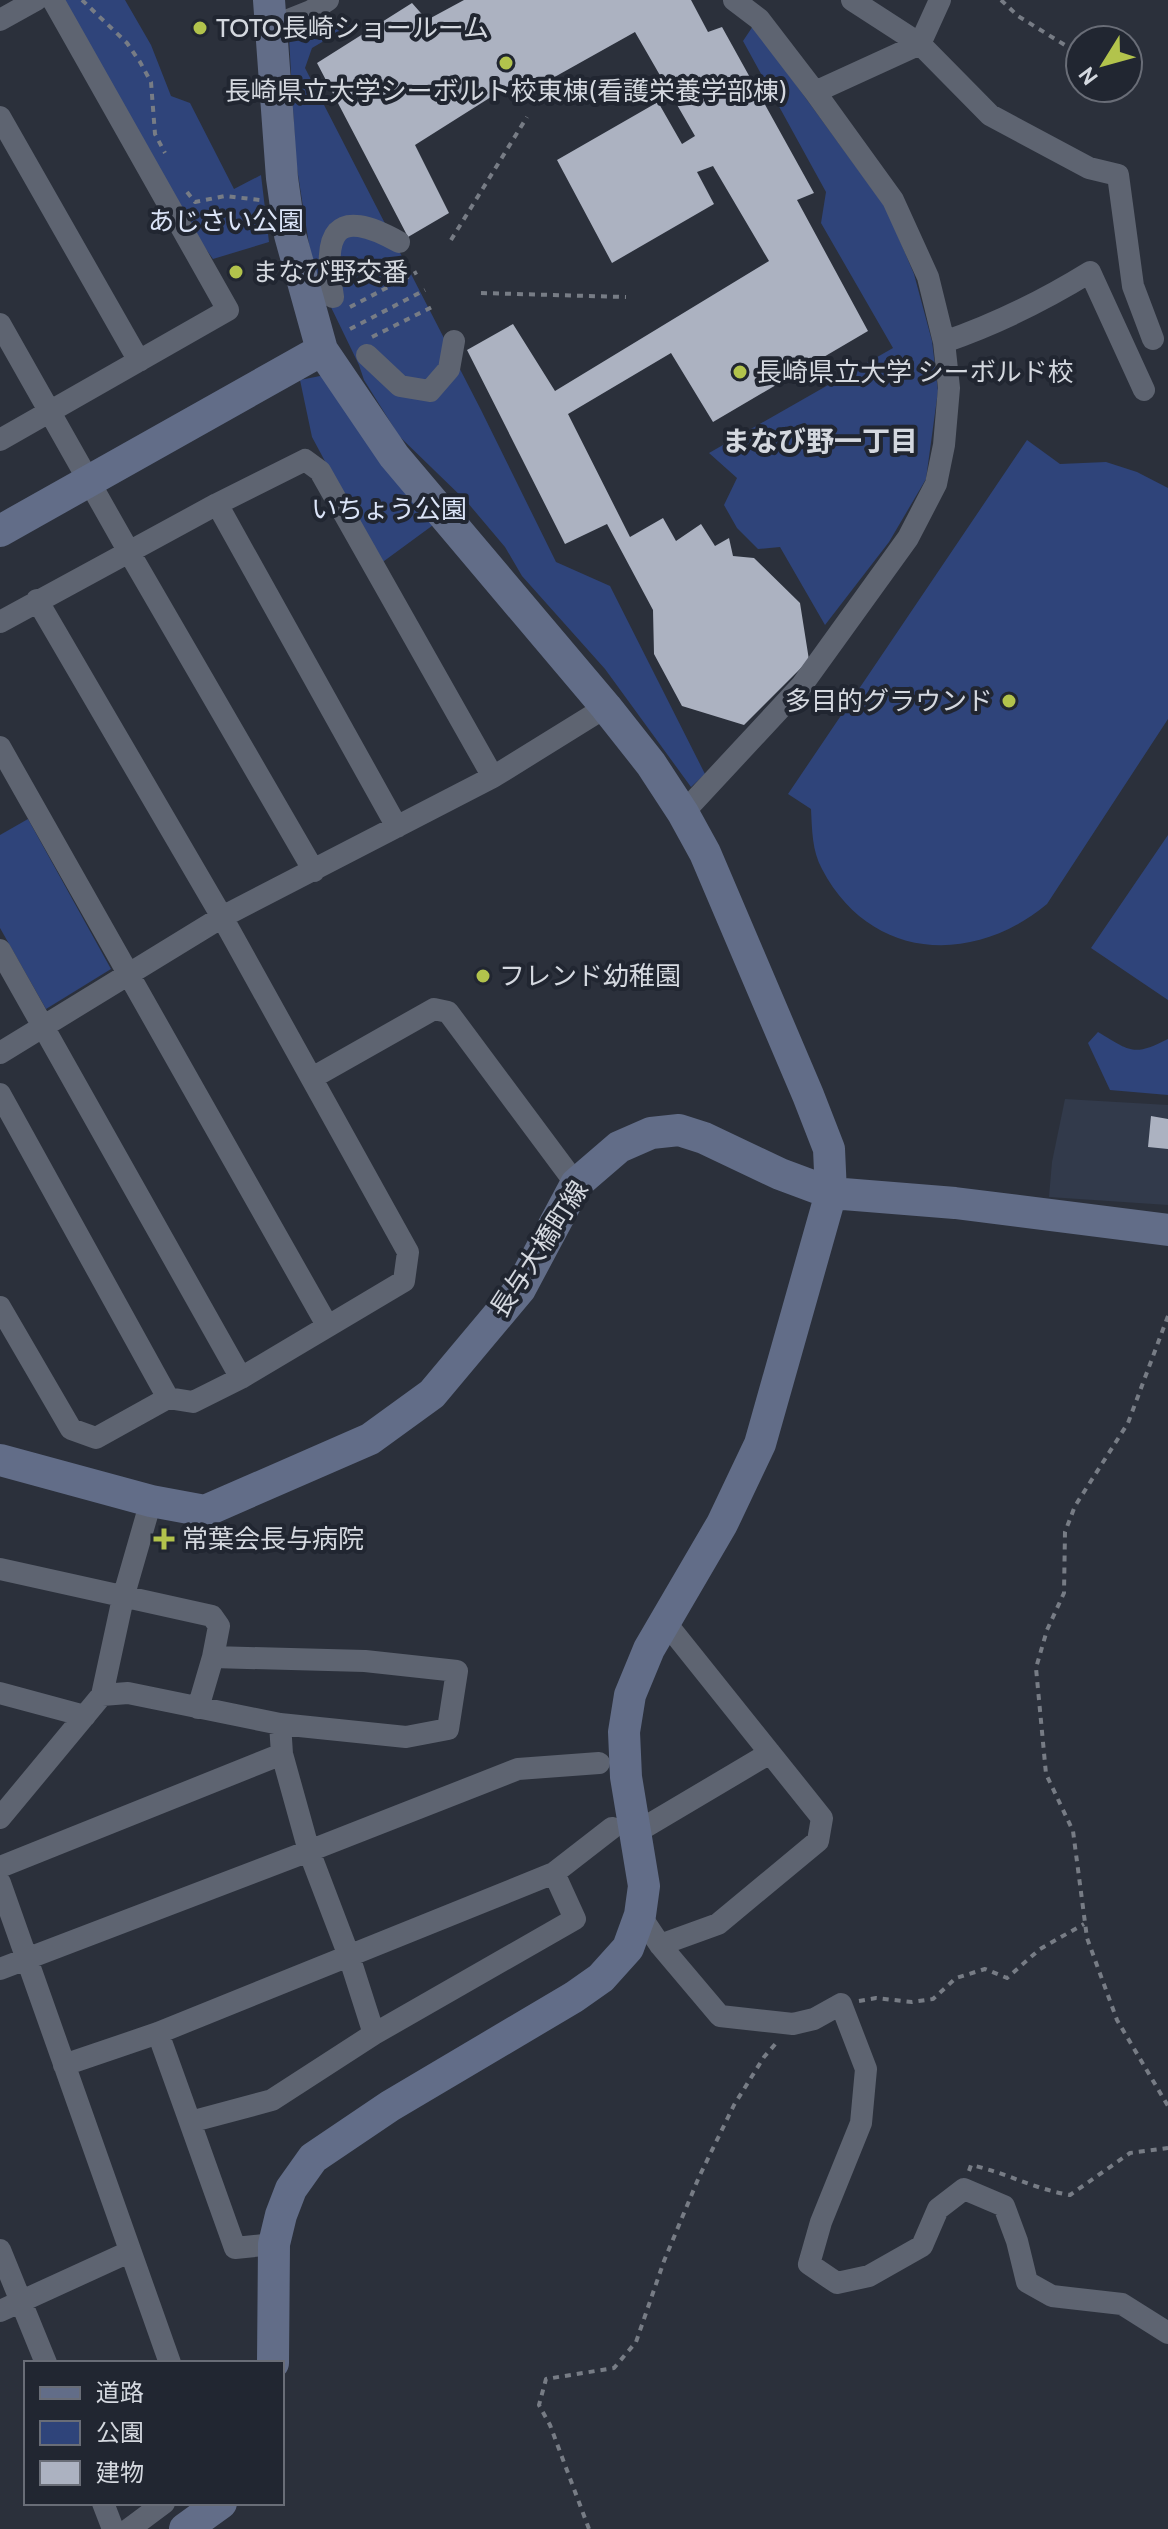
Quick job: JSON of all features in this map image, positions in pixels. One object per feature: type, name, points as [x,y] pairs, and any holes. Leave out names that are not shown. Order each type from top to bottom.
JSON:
[{"type":"street","points":[[0,20],[36,0]]},
{"type":"street","points":[[0,440],[228,310],[53,0]]},
{"type":"street","points":[[273,2361],[274,2244],[291,2189],[313,2158],[390,2106],[574,1997],[601,1978],[628,1948],[640,1915],[644,1886],[624,1830],[624,1732],[630,1695],[649,1649],[722,1524],[760,1444],[831,1193],[829,1149],[808,1095],[705,853],[683,813],[651,764],[606,707],[394,456],[322,350],[290,235],[270,14],[311,11],[328,0]]},
{"type":"street","points":[[683,813],[802,685],[908,538],[936,484],[944,445],[949,388],[944,342],[928,277],[893,200],[759,19],[734,0]]},
{"type":"street","points":[[852,0],[920,44],[990,115],[1089,168],[1118,175],[1133,286],[1153,339]]},
{"type":"street","points":[[815,92],[920,44],[940,0]]},
{"type":"street","points":[[0,117],[139,361]]},
{"type":"street","points":[[339,304],[329,269],[331,241],[341,228],[353,223],[375,229],[399,242]]},
{"type":"street","points":[[944,342],[994,324],[1050,297],[1090,272],[1144,390]]},
{"type":"street","points":[[0,324],[314,871]]},
{"type":"street","points":[[369,346],[400,386],[430,391],[449,369],[454,341]]},
{"type":"street","points":[[0,531],[322,350]]},
{"type":"street","points":[[0,622],[217,504],[305,460],[320,471],[493,777]]},
{"type":"street","points":[[217,504],[397,827]]},
{"type":"street","points":[[0,1307],[7,1334],[71,1429],[96,1438],[168,1398],[193,1402],[241,1378],[404,1281],[408,1252],[222,917],[37,600]]},
{"type":"street","points":[[0,1053],[222,917],[493,777],[606,707]]},
{"type":"street","points":[[0,747],[327,1325]]},
{"type":"street","points":[[0,950],[241,1378]]},
{"type":"street","points":[[312,1078],[434,1009],[448,1012],[576,1184]]},
{"type":"street","points":[[0,1094],[168,1398]]},
{"type":"street","name":"長与大橋町線","points":[[0,1460],[151,1501],[205,1511],[370,1439],[432,1394],[520,1289],[576,1184],[619,1147],[651,1133],[679,1130],[704,1138],[780,1174],[831,1193],[955,1203],[1168,1230]]},
{"type":"street","points":[[0,1818],[10,1793],[102,1695],[123,1598],[151,1501]]},
{"type":"street","points":[[0,1569],[212,1616],[219,1626],[198,1708]]},
{"type":"street","points":[[660,1945],[718,1924],[818,1841],[822,1818],[666,1623]]},
{"type":"street","points":[[102,1695],[128,1693],[280,1724],[406,1737],[448,1729],[457,1671],[365,1661],[213,1657]]},
{"type":"street","points":[[0,1693],[85,1716]]},
{"type":"street","points":[[280,1724],[282,1754],[309,1851],[349,1956],[374,2034]]},
{"type":"street","points":[[64,2065],[158,2033],[554,1873],[624,1830],[770,1753]]},
{"type":"street","points":[[0,1867],[282,1754]]},
{"type":"street","points":[[0,1969],[518,1769],[599,1763]]},
{"type":"street","points":[[190,2122],[272,2100],[374,2034],[575,1919],[554,1873]]},
{"type":"street","points":[[0,1883],[169,2361]]},
{"type":"street","points":[[640,1915],[660,1945],[720,2016],[793,2024],[814,2019],[841,2004],[866,2069],[861,2123],[821,2222],[809,2264],[837,2283],[869,2276],[922,2246],[938,2209],[964,2189],[1004,2206],[1027,2282],[1052,2296],[1122,2304],[1168,2333]]},
{"type":"street","points":[[158,2033],[235,2248],[274,2244]]},
{"type":"street","points":[[0,2250],[45,2361]]},
{"type":"street","points":[[0,2311],[129,2252]]},
{"type":"street","points":[[104,2505],[113,2529]]},
{"type":"street","points":[[129,2529],[161,2505]]},
{"type":"street","points":[[185,2529],[218,2505]]},
{"type":"path","points":[[82,0],[127,43],[151,82],[155,134],[169,160]]},
{"type":"path","points":[[1001,0],[1018,16],[1064,45]]},
{"type":"path","points":[[451,240],[527,117]]},
{"type":"path","points":[[183,186],[195,202],[225,196],[285,200]]},
{"type":"path","points":[[339,304],[417,272]]},
{"type":"path","points":[[350,329],[425,290]]},
{"type":"path","points":[[481,293],[626,297]]},
{"type":"path","points":[[369,346],[434,306]]},
{"type":"path","points":[[1168,1316],[1128,1423],[1100,1465],[1065,1532],[1064,1593],[1047,1630],[1036,1668],[1046,1774],[1073,1831],[1087,1938],[1117,2020],[1168,2106]]},
{"type":"path","points":[[841,2004],[876,1998],[912,2002],[933,1999],[956,1978],[985,1969],[1007,1978],[1040,1949],[1085,1924]]},
{"type":"path","points":[[589,2529],[550,2425],[539,2405],[546,2379],[614,2368],[636,2342],[664,2261],[704,2165],[764,2057],[793,2024]]},
{"type":"path","points":[[964,2189],[971,2165],[998,2171],[1042,2191],[1070,2195],[1130,2153],[1168,2148]]},
{"type":"shaded area","points":[[1065,1099],[1168,1105],[1168,1205],[1049,1197],[1052,1162]]},
{"type":"green space","name":"あじさい公園","points":[[64,0],[125,0],[151,45],[171,96],[190,103],[234,189],[261,175],[269,242],[213,259],[188,224]]},
{"type":"green space","points":[[351,25],[312,48],[305,68],[556,562],[610,586],[705,774],[691,787],[605,669],[522,576],[505,547],[467,502],[399,436],[364,380],[313,270],[296,162],[289,37]]},
{"type":"green space","points":[[753,26],[886,208],[914,274],[932,341],[938,391],[926,479],[889,542],[825,625],[780,547],[758,549],[737,528],[724,505],[737,478],[709,453],[893,348],[821,223],[826,192],[743,41]]},
{"type":"green space","name":"いちょう公園","points":[[320,376],[335,379],[440,520],[380,564],[312,437],[300,380]]},
{"type":"green space","name":"多目的グラウンド","points":[[1027,440],[1060,464],[1106,462],[1137,472],[1168,488],[1168,719],[1047,904],[1018,924],[987,938],[956,944],[925,944],[895,937],[867,922],[842,899],[816,855],[811,809],[788,794]]},
{"type":"green space","points":[[28,819],[111,969],[46,1009],[0,928],[0,835]]},
{"type":"green space","points":[[1168,835],[1168,1000],[1091,948]]},
{"type":"green space","points":[[1098,1032],[1118,1044],[1139,1050],[1168,1039],[1168,1095],[1110,1090],[1088,1043]]},
{"type":"building","name":"長崎県立大学 シーボルド校","points":[[464,0],[691,0],[708,32],[722,27],[814,193],[797,200],[868,331],[713,422],[671,353],[568,414],[630,537],[663,518],[676,541],[701,524],[715,546],[729,538],[733,556],[754,558],[800,603],[809,660],[744,725],[682,706],[654,654],[653,610],[607,524],[565,544],[467,350],[513,324],[555,391],[769,261],[713,166],[697,172],[714,204],[612,263],[557,160],[658,102],[682,144],[695,136],[635,32],[526,93],[518,80],[415,145],[449,213],[408,237],[317,63],[412,3],[427,20]]},
{"type":"building","points":[[1151,1116],[1168,1119],[1168,1149],[1148,1147]]},
{"type":"place","name":"TOTO長崎ショールーム","points":[[200,28]]},
{"type":"place","name":"長崎県立大学シーボルト校東棟(看護栄養学部棟)","points":[[506,63]]},
{"type":"place","name":"まなび野交番","points":[[236,272]]},
{"type":"place","name":"長崎県立大学 シーボルド校","points":[[740,372]]},
{"type":"place","name":"多目的グラウンド","points":[[1009,701]]},
{"type":"place","name":"フレンド幼稚園","points":[[483,976]]},
{"type":"place","name":"常葉会長与病院","points":[[164,1539]]},
{"type":"district","name":"まなび野一丁目","points":[[820,441]]}]
